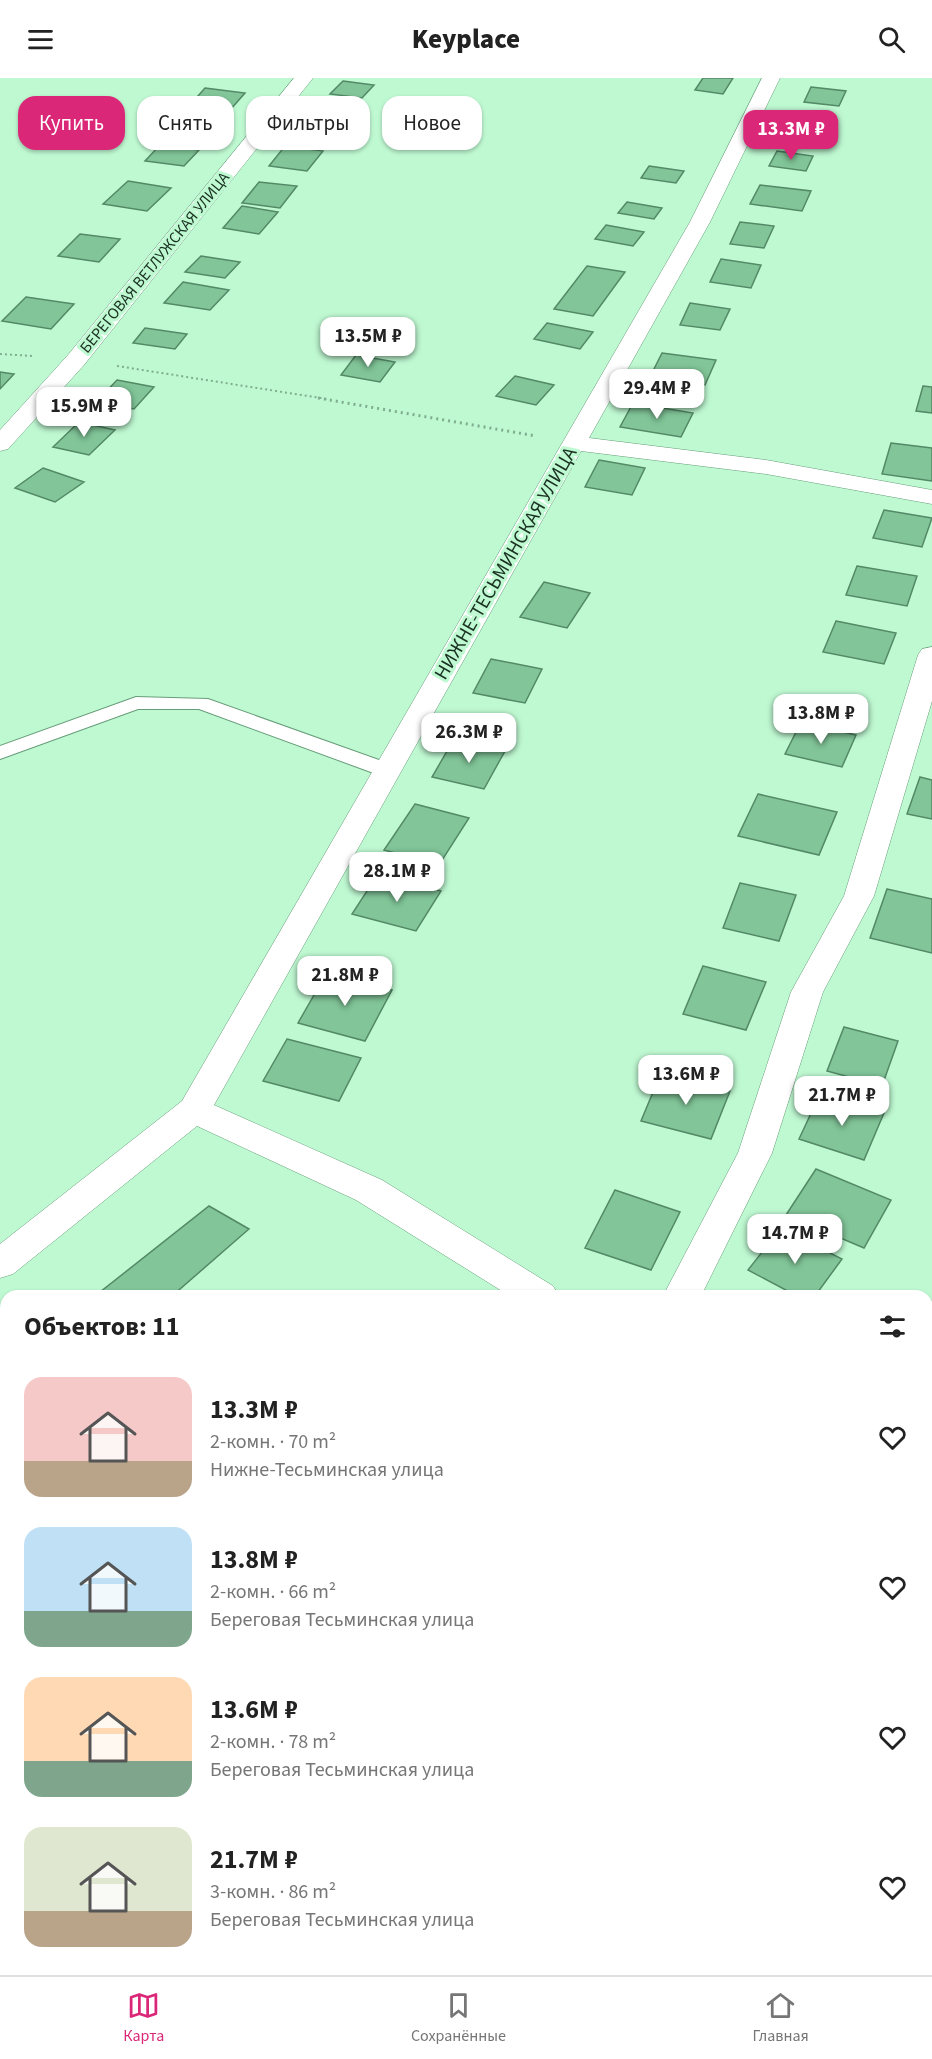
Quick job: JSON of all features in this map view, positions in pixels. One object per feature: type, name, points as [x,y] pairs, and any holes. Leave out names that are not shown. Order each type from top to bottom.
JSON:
[{"type":"street","name":"БЕРЕГОВАЯ ВЕТЛУЖСКАЯ УЛИЦА","points":[[0,444],[76,360],[304,78]]},
{"type":"street","name":"НИЖНЕ-ТЕСЬМИНСКАЯ УЛИЦА","points":[[0,1264],[194,1110],[700,222],[771,78]]},
{"type":"street","points":[[574,443],[766,467],[932,497]]},
{"type":"street","points":[[685,1290],[755,1153],[807,992],[858,896],[932,655]]},
{"type":"street","points":[[194,1110],[369,1190],[530,1290]]},
{"type":"lane","points":[[0,753],[136,704],[201,704],[386,770]]},
{"type":"path","points":[[76,360],[296,394],[574,443]]},
{"type":"building","points":[[703,78],[733,78],[723,94],[695,90]]},
{"type":"building","points":[[343,81],[374,85],[364,96],[330,94]]},
{"type":"building","points":[[811,87],[846,91],[839,106],[804,102]]},
{"type":"building","points":[[205,88],[245,93],[234,106],[234,96],[198,96]]},
{"type":"building","points":[[793,114],[826,118],[818,136],[784,132]]},
{"type":"building","points":[[155,150],[199,150],[184,166],[145,161]]},
{"type":"building","points":[[282,150],[323,151],[307,171],[269,166]]},
{"type":"building","points":[[777,151],[813,156],[806,171],[769,166]]},
{"type":"building","points":[[649,166],[684,171],[676,183],[641,178]]},
{"type":"building","points":[[128,181],[171,188],[147,211],[103,204]]},
{"type":"building","points":[[259,182],[297,186],[280,208],[242,203]]},
{"type":"building","points":[[760,185],[811,191],[802,211],[750,204]]},
{"type":"building","points":[[627,202],[662,208],[654,219],[618,213]]},
{"type":"building","points":[[242,206],[278,212],[259,234],[223,228]]},
{"type":"building","points":[[740,222],[774,226],[764,248],[730,244]]},
{"type":"building","points":[[606,225],[644,232],[633,246],[595,239]]},
{"type":"building","points":[[80,234],[120,239],[99,262],[58,256]]},
{"type":"building","points":[[201,256],[240,262],[225,278],[185,272]]},
{"type":"building","points":[[721,259],[761,265],[751,288],[710,282]]},
{"type":"building","points":[[587,266],[625,272],[593,316],[554,309]]},
{"type":"building","points":[[183,282],[229,290],[210,310],[164,303]]},
{"type":"building","points":[[26,297],[74,304],[51,329],[2,321]]},
{"type":"building","points":[[690,303],[730,309],[720,330],[680,325]]},
{"type":"building","points":[[547,323],[593,332],[580,349],[534,339]]},
{"type":"building","points":[[145,328],[187,334],[175,349],[133,343]]},
{"type":"building","points":[[662,353],[716,360],[705,385],[650,377]]},
{"type":"building","points":[[356,355],[395,362],[380,382],[341,375]]},
{"type":"building","points":[[0,372],[14,374],[0,389]]},
{"type":"building","points":[[515,376],[554,385],[536,405],[496,396]]},
{"type":"building","points":[[117,380],[154,387],[134,409],[96,402]]},
{"type":"building","points":[[923,386],[932,387],[932,413],[916,411]]},
{"type":"building","points":[[633,403],[693,413],[681,437],[620,427]]},
{"type":"building","points":[[79,422],[115,430],[89,455],[53,447]]},
{"type":"building","points":[[891,443],[932,448],[932,481],[882,474]]},
{"type":"building","points":[[599,460],[645,468],[632,495],[585,487]]},
{"type":"building","points":[[43,468],[84,482],[55,502],[15,488]]},
{"type":"building","points":[[884,510],[932,518],[922,547],[873,538]]},
{"type":"building","points":[[857,566],[917,576],[907,606],[846,595]]},
{"type":"building","points":[[544,582],[590,593],[567,628],[520,617]]},
{"type":"building","points":[[836,621],[896,633],[884,664],[823,652]]},
{"type":"building","points":[[491,659],[542,669],[525,703],[473,693]]},
{"type":"building","points":[[801,722],[856,735],[842,767],[785,754]]},
{"type":"building","points":[[454,739],[505,751],[484,789],[432,777]]},
{"type":"building","points":[[920,777],[932,780],[932,819],[907,814]]},
{"type":"building","points":[[758,794],[837,812],[819,855],[738,836]]},
{"type":"building","points":[[415,804],[469,818],[439,865],[384,850]]},
{"type":"building","points":[[378,874],[441,891],[416,931],[352,914]]},
{"type":"building","points":[[740,883],[796,895],[779,941],[723,928]]},
{"type":"building","points":[[887,889],[932,899],[932,953],[870,938]]},
{"type":"building","points":[[703,966],[766,982],[746,1030],[683,1014]]},
{"type":"building","points":[[326,974],[392,990],[365,1041],[298,1023]]},
{"type":"building","points":[[844,1027],[898,1041],[882,1086],[827,1071]]},
{"type":"building","points":[[287,1039],[361,1058],[339,1101],[263,1081]]},
{"type":"building","points":[[661,1073],[730,1091],[711,1139],[641,1121]]},
{"type":"building","points":[[820,1094],[884,1113],[864,1160],[799,1139]]},
{"type":"building","points":[[816,1169],[891,1200],[864,1248],[786,1215]]},
{"type":"building","points":[[615,1190],[680,1212],[651,1270],[585,1248]]},
{"type":"building","points":[[209,1206],[249,1229],[179,1290],[103,1290]]},
{"type":"building","points":[[781,1228],[842,1259],[819,1290],[786,1290],[748,1270]]}]
